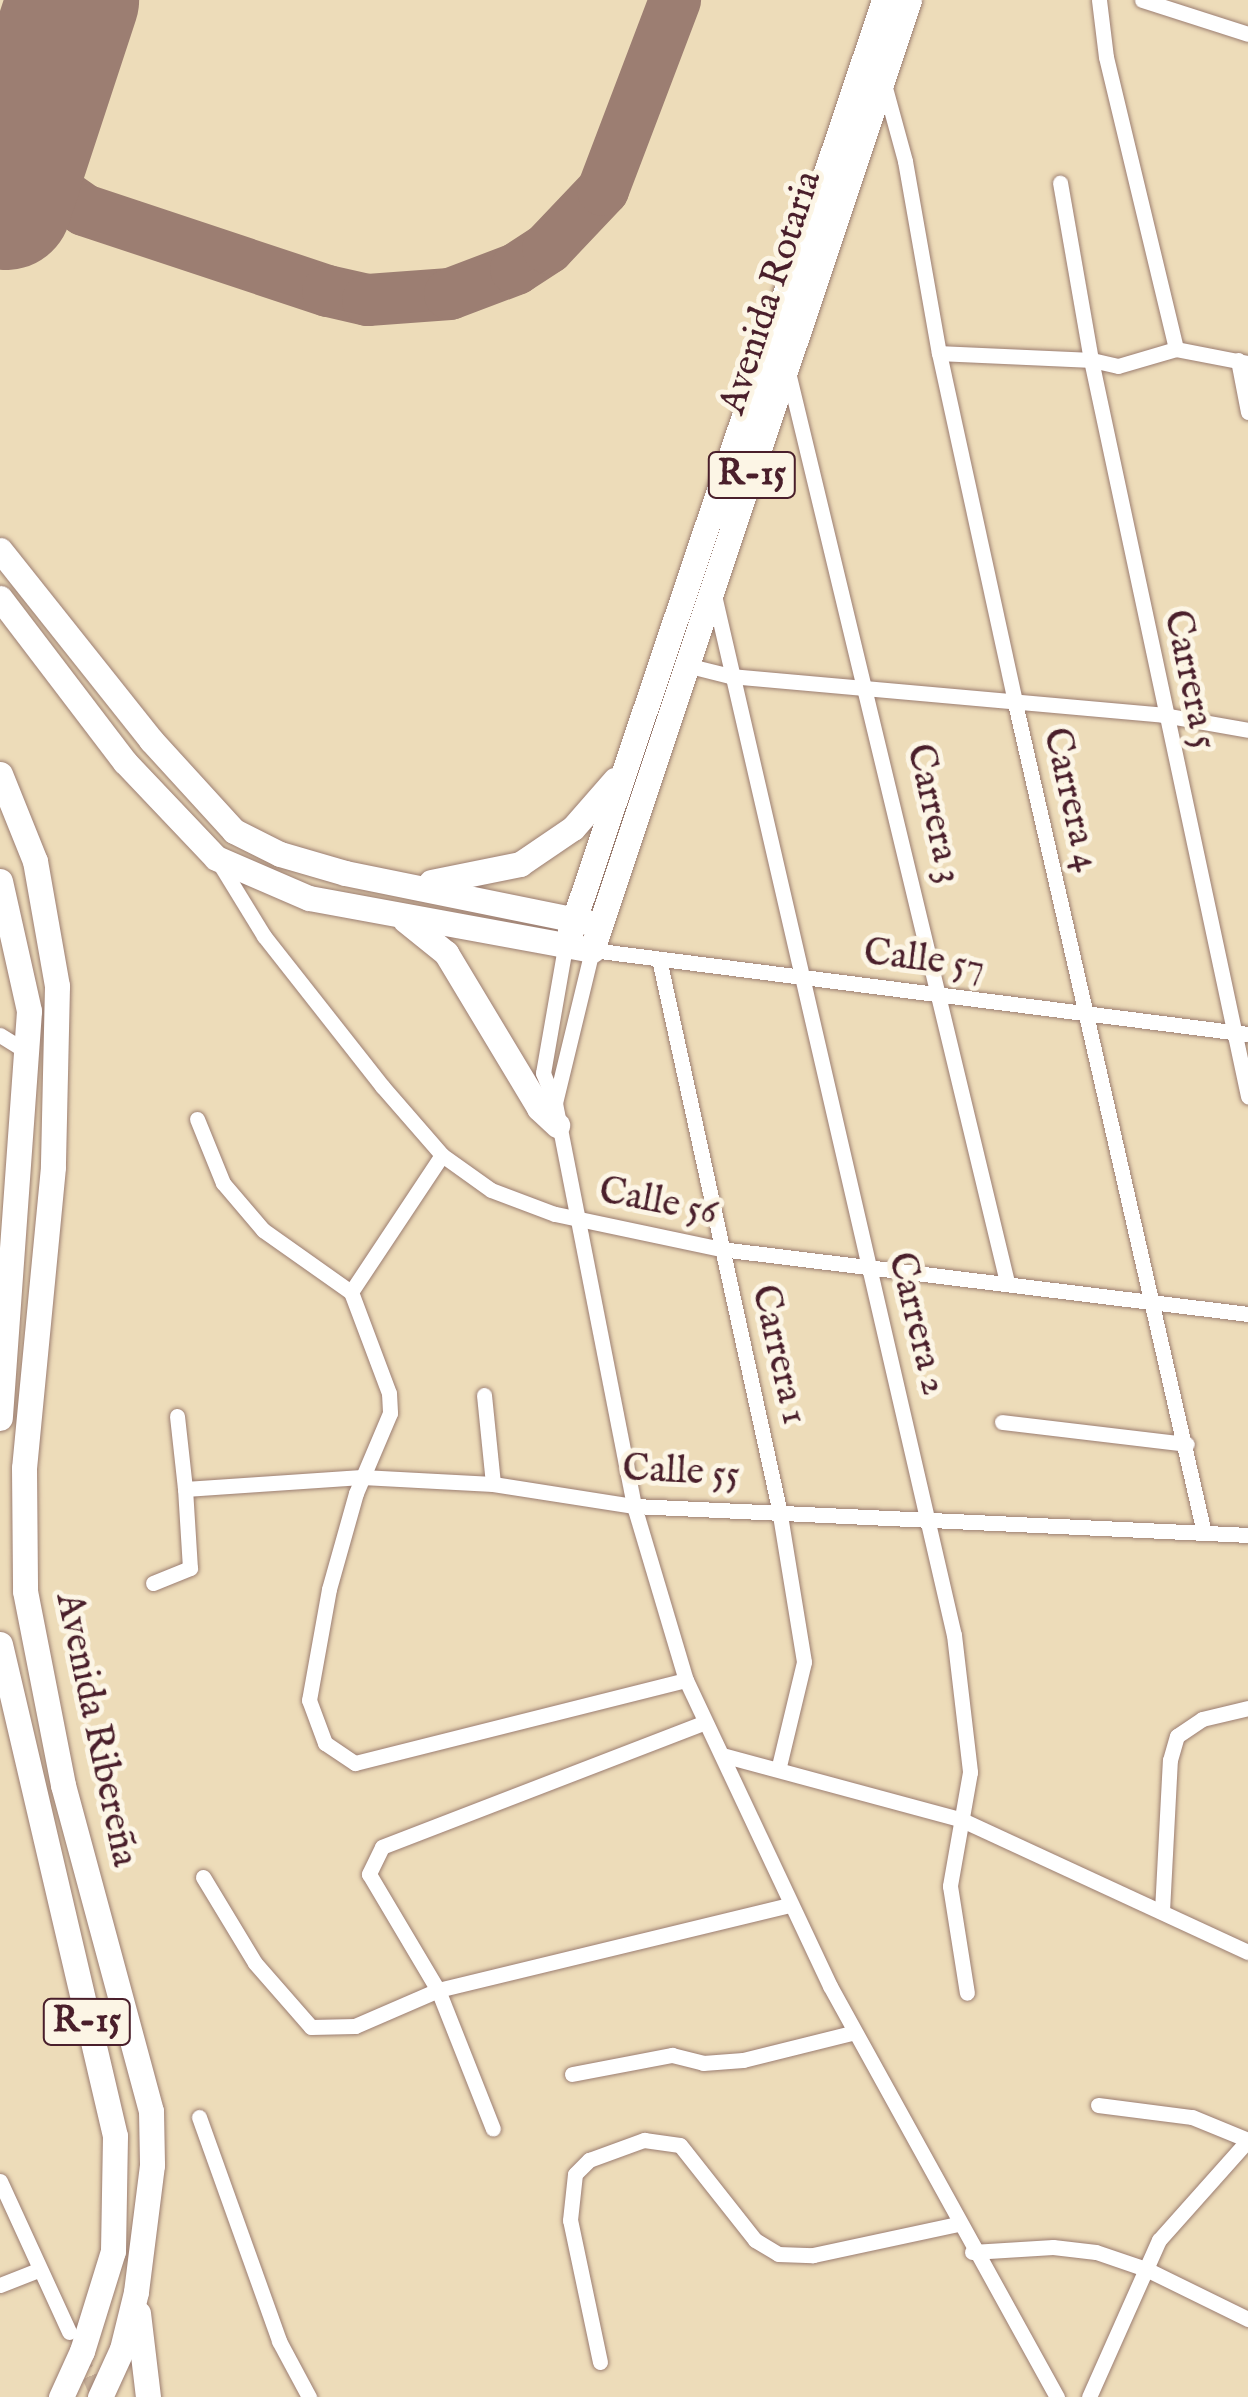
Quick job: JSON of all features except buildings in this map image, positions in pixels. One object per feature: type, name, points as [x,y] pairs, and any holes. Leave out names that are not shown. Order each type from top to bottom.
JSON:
[{"type":"main road","name":"Avenida Rotaria","points":[[596,938],[884,0]]},
{"type":"main road","name":"Avenida Rotaria","points":[[565,947],[637,741],[714,596],[786,364],[909,0]]},
{"type":"main road","points":[[0,550],[151,740],[234,832],[280,854],[390,883],[574,920],[596,938]]},
{"type":"main road","points":[[0,598],[125,762],[216,858],[309,898],[565,947],[596,938]]},
{"type":"main road","points":[[390,883],[488,875],[546,849],[604,796],[637,741]]},
{"type":"main road","name":"Avenida Ribereña","points":[[0,774],[35,861],[58,986],[54,1150],[24,1468],[25,1591],[63,1785],[151,2111],[152,2165],[136,2292],[122,2349],[100,2397]]},
{"type":"main road","points":[[0,881],[21,959],[27,1052],[0,1418]]},
{"type":"main road","points":[[397,914],[446,953],[538,1108],[556,1114]]},
{"type":"main road","name":"Avenida Ribereña","points":[[0,1644],[115,2136],[113,2251],[82,2352],[61,2397]]},
{"type":"main road","points":[[136,2292],[148,2397]]},
{"type":"street","points":[[1099,0],[1106,57],[1176,349]]},
{"type":"street","points":[[1142,0],[1248,34]]},
{"type":"street","name":"Carrera 4","points":[[882,80],[905,161],[939,353],[1015,703],[1156,1306],[1204,1532]]},
{"type":"street","name":"Carrera 5","points":[[1060,183],[1162,715],[1240,1033],[1248,1096]]},
{"type":"street","points":[[939,353],[1092,360],[1118,366],[1176,349],[1243,361],[1248,412]]},
{"type":"street","name":"Carrera 3","points":[[786,364],[870,688],[1008,1282]]},
{"type":"street","name":"Carrera 2","points":[[714,596],[798,977],[930,1519],[954,1635],[970,1772],[950,1886],[967,1993]]},
{"type":"street","points":[[678,662],[730,676],[1162,715],[1248,730]]},
{"type":"street","name":"Calle 56","points":[[216,858],[264,936],[442,1155],[492,1190],[577,1220],[721,1249],[870,1272],[1008,1282],[1156,1306],[1248,1314]]},
{"type":"street","points":[[556,1114],[596,938]]},
{"type":"street","name":"Calle 57","points":[[596,938],[659,959],[1240,1033]]},
{"type":"street","points":[[565,947],[543,1073],[556,1114],[634,1506],[686,1680],[703,1724],[722,1755],[790,1905],[855,2032],[972,2252],[1057,2397]]},
{"type":"street","name":"Carrera 1","points":[[659,959],[779,1510],[804,1662],[779,1766]]},
{"type":"street","points":[[0,1034],[27,1052]]},
{"type":"street","points":[[197,1119],[223,1183],[263,1230],[351,1292],[389,1392],[390,1414],[362,1477],[329,1590],[308,1700],[334,1755],[355,1763],[686,1680]]},
{"type":"street","points":[[351,1292],[442,1155]]},
{"type":"street","points":[[484,1395],[493,1484]]},
{"type":"street","points":[[153,1583],[190,1568],[186,1489],[176,1416]]},
{"type":"street","points":[[1002,1422],[1187,1444]]},
{"type":"street","name":"Calle 55","points":[[186,1489],[362,1477],[493,1484],[634,1506],[1248,1534]]},
{"type":"street","points":[[1162,1911],[1170,1760],[1177,1736],[1202,1719],[1248,1708]]},
{"type":"street","points":[[493,2130],[438,1990],[369,1874],[382,1847],[703,1724]]},
{"type":"street","points":[[722,1755],[779,1766],[960,1818],[1248,1952]]},
{"type":"street","points":[[203,1877],[256,1963],[311,2027],[355,2026],[438,1990],[790,1905]]},
{"type":"street","points":[[572,2074],[672,2054],[703,2062],[743,2060],[855,2032]]},
{"type":"street","points":[[1088,2397],[1146,2268],[1184,2205],[1248,2140],[1192,2117],[1098,2105]]},
{"type":"street","points":[[199,2117],[279,2341],[309,2397]]},
{"type":"street","points":[[600,2362],[570,2220],[575,2174],[589,2160],[644,2140],[680,2145],[755,2240],[778,2254],[813,2254],[957,2224]]},
{"type":"street","points":[[0,2181],[69,2332]]},
{"type":"street","points":[[972,2252],[1053,2247],[1146,2268],[1248,2319]]},
{"type":"street","points":[[0,2285],[38,2270]]},
{"type":"taxiway","points":[[40,100],[43,167],[53,188],[84,210],[328,291],[368,300],[450,294],[516,269],[548,248],[603,190],[675,0]]},
{"type":"runway","points":[[6,204],[73,0]]},
{"type":"tunnel","points":[[80,2355],[99,2397]]}]
